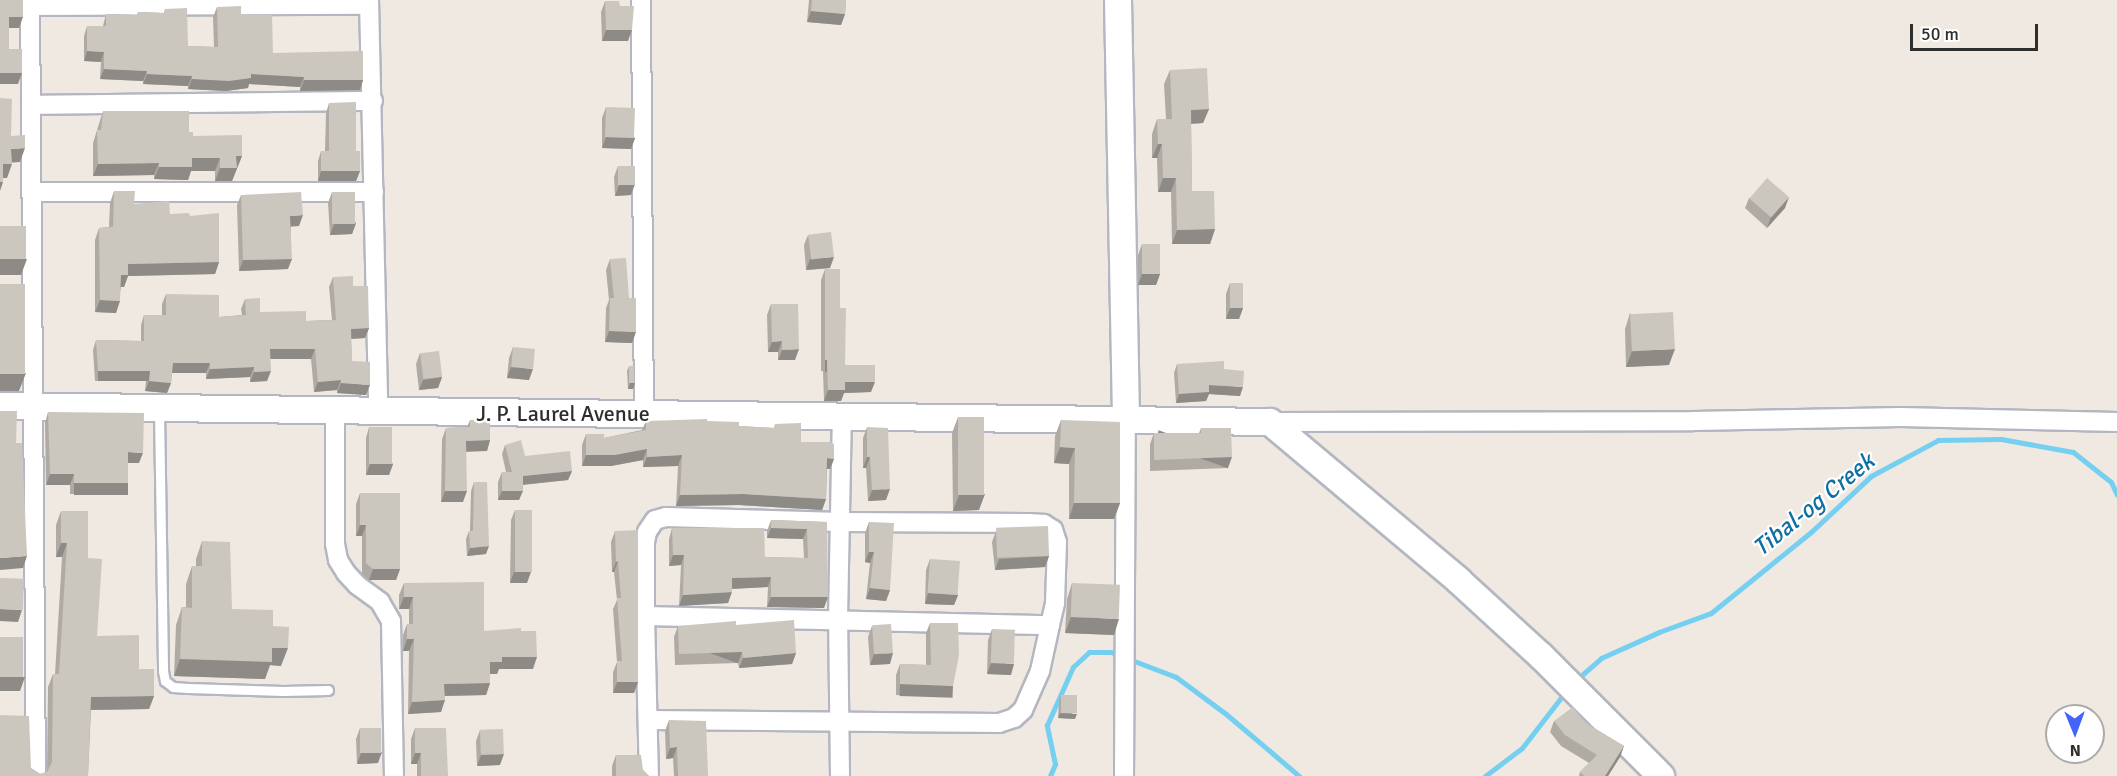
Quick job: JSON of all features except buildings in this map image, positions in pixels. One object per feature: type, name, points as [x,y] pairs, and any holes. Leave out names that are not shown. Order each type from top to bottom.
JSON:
[{"type":"street","points":[[642,0],[644,414]]},
{"type":"street","points":[[1118,0],[1126,418],[1124,776]]},
{"type":"street","points":[[36,776],[35,406],[30,3],[369,2],[373,102],[378,412]]},
{"type":"street","points":[[31,105],[373,102]]},
{"type":"street","points":[[33,192],[374,192]]},
{"type":"street","name":"J. P. Laurel Avenue","points":[[0,406],[335,412],[1126,418],[1270,422]]},
{"type":"street","points":[[335,412],[335,544],[338,560],[357,585],[387,611],[391,621],[394,776]]},
{"type":"street","points":[[840,776],[838,619],[842,416]]},
{"type":"street","points":[[1270,422],[1681,421],[1901,417],[2117,422]]},
{"type":"street","points":[[1270,422],[1458,580],[1541,656],[1661,776]]},
{"type":"street","points":[[648,720],[978,725],[999,723],[1014,718],[1023,710],[1040,670],[1055,603],[1057,542],[1053,530],[1044,524],[666,517],[655,519],[647,532],[645,542],[645,616],[649,776]]},
{"type":"street","points":[[12,580],[35,579]]},
{"type":"street","points":[[645,616],[1050,625]]},
{"type":"lane","points":[[159,409],[165,681],[173,687],[283,691],[328,690]]},
{"type":"waterway","name":"Tibal-og Creek","points":[[1576,680],[1601,658],[1659,632],[1711,613],[1811,532],[1871,476],[1938,440],[2001,439],[2073,452],[2111,482],[2117,495]]},
{"type":"waterway","name":"Tibal-og Creek","points":[[1050,776],[1055,764],[1047,725],[1073,667],[1089,652],[1111,652],[1120,656]]},
{"type":"waterway","name":"Tibal-og Creek","points":[[1129,659],[1176,677],[1226,714],[1299,776]]},
{"type":"waterway","name":"Tibal-og Creek","points":[[1485,776],[1522,748],[1566,691]]}]
